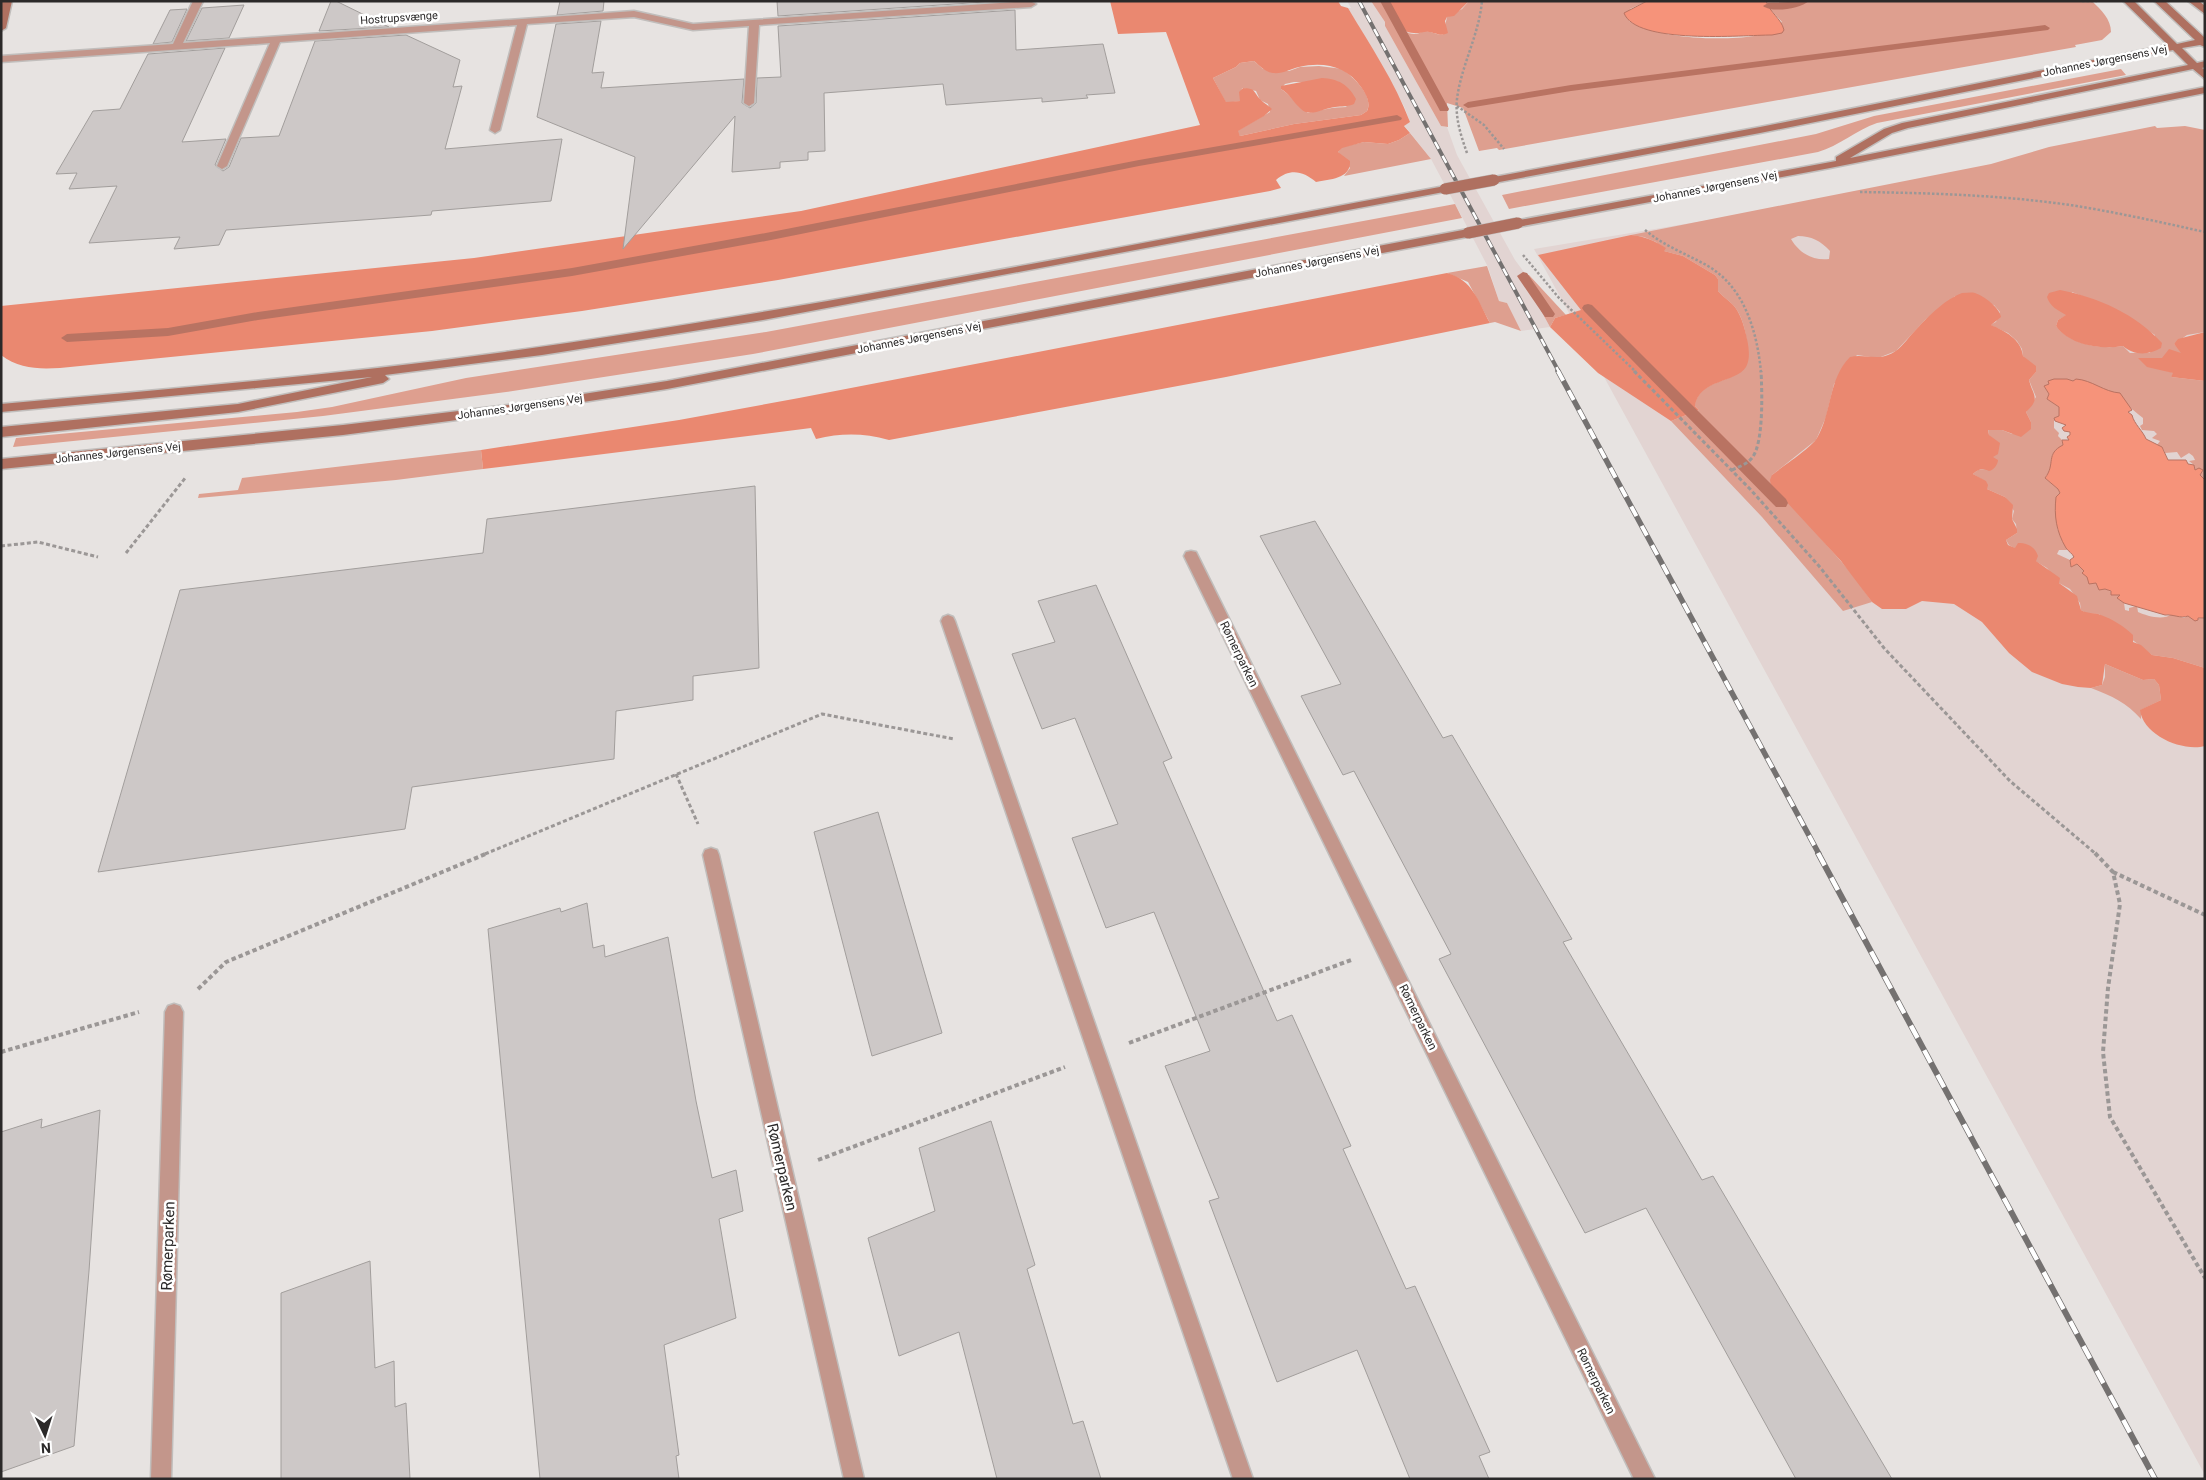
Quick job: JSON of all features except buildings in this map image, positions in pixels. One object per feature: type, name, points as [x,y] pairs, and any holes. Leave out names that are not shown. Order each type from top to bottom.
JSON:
[{"type":"street","points":[[1,28],[7,1]]},
{"type":"street","points":[[177,46],[198,1]]},
{"type":"street","points":[[2128,1],[2175,47],[2200,65],[2205,76]]},
{"type":"street","points":[[2159,1],[2204,44]]},
{"type":"street","points":[[2193,1],[2205,11]]},
{"type":"street","name":"Hostrupsvænge","points":[[1,59],[634,14],[694,27],[1031,4]]},
{"type":"street","points":[[495,130],[523,22]]},
{"type":"street","points":[[749,103],[754,24]]},
{"type":"street","points":[[222,166],[276,39]]},
{"type":"street","name":"Johannes Jørgensens Vej","points":[[1,408],[330,377],[470,360],[763,316],[1770,128],[2175,47],[2192,48],[2204,44]]},
{"type":"street","name":"Johannes Jørgensens Vej","points":[[1830,165],[1888,131],[1906,125],[2200,65]]},
{"type":"street","name":"Johannes Jørgensens Vej","points":[[1,464],[372,426],[525,407],[667,385],[1830,165],[2205,90]]},
{"type":"street","name":"Johannes Jørgensens Vej","points":[[1,432],[238,408],[324,392],[470,360]]},
{"type":"street","name":"Rømerparken","points":[[1191,556],[1644,1479]]},
{"type":"street","points":[[948,621],[1243,1479]]},
{"type":"street","name":"Rømerparken","points":[[711,855],[854,1479]]},
{"type":"street","name":"Rømerparken","points":[[161,1479],[174,1012]]},
{"type":"path","points":[[1471,160],[1460,128],[1457,106],[1459,91],[1481,17],[1482,1]]},
{"type":"path","points":[[2082,1],[2092,2]]},
{"type":"path","points":[[1457,106],[1469,112],[1494,135],[1507,153]]},
{"type":"path","points":[[1858,192],[1970,195],[2027,200],[2124,214],[2205,232]]},
{"type":"path","points":[[1643,227],[1651,235],[1718,273],[1734,288],[1746,312],[1755,337],[1762,372],[1762,411],[1758,442],[1753,457],[1747,463],[1732,470]]},
{"type":"path","points":[[1519,247],[1530,264],[1559,298],[1732,470],[1819,566],[1897,662],[2010,781],[2085,844],[2113,872],[2205,915]]},
{"type":"path","points":[[126,553],[186,478],[199,445]]},
{"type":"path","points":[[1,546],[38,542],[98,557]]},
{"type":"path","points":[[1,1052],[130,1012],[174,1012],[226,962],[822,714],[991,746]]},
{"type":"path","points":[[676,774],[711,855]]},
{"type":"path","points":[[2113,872],[2120,904],[2108,988],[2103,1052],[2110,1117],[2205,1278]]},
{"type":"shaded area","points":[[1110,1],[1338,1],[1341,6],[1348,8],[1390,78],[1410,122],[1404,126],[1410,133],[1388,144],[1364,142],[1342,148],[1338,152],[1350,161],[1349,167],[1343,175],[1333,179],[1316,182],[1301,173],[1291,172],[1276,180],[1281,188],[1270,191],[778,280],[582,311],[432,331],[60,368],[22,366],[1,355],[1,306],[474,258],[801,211],[1200,125],[1166,32],[1118,34]],"holes":[[[1254,61],[1265,70],[1273,73],[1280,73],[1308,65],[1325,65],[1342,70],[1349,74],[1363,90],[1368,102],[1367,111],[1361,115],[1294,124],[1240,136],[1238,131],[1264,116],[1272,109],[1250,89],[1243,88],[1239,92],[1240,101],[1226,102],[1213,78],[1236,67],[1240,63]]]},
{"type":"shaded area","points":[[1347,1],[1371,1],[1385,22],[1385,26],[1441,126],[1447,127],[1457,155],[1515,260],[1527,276],[1522,277],[1550,327],[1521,331],[1507,303],[1499,301],[1488,267],[1431,159],[1404,125],[1410,122],[1404,106],[1348,8],[1351,8]]},
{"type":"shaded area","points":[[1371,1],[1383,1],[1395,23],[1405,31],[1416,34],[1424,31],[1443,35],[1447,17],[1462,9],[1469,1],[1647,1],[1630,9],[1629,21],[1656,32],[1672,35],[1740,38],[1765,32],[1782,22],[1768,7],[1766,1],[2092,1],[2107,19],[2111,32],[2102,40],[2075,45],[2076,47],[1499,150],[1497,148],[1479,151],[1463,108],[1447,103],[1448,127],[1441,126],[1385,26],[1385,22]]},
{"type":"shaded area","points":[[1383,1],[1469,1],[1454,16],[1447,17],[1445,21],[1448,33],[1441,35],[1427,32],[1414,33],[1403,30],[1390,17]]},
{"type":"shaded area","points":[[1647,1],[1766,1],[1784,30],[1782,33],[1772,35],[1692,36],[1648,30],[1633,23],[1624,13]]},
{"type":"shaded area","points":[[1254,61],[1263,69],[1289,71],[1300,67],[1319,66],[1343,69],[1357,82],[1365,93],[1368,99],[1367,111],[1361,115],[1294,124],[1240,136],[1237,131],[1270,112],[1268,104],[1260,100],[1256,91],[1242,88],[1240,101],[1226,103],[1213,78],[1236,67],[1240,63]],"holes":[[[1307,82],[1347,107],[1308,113],[1281,89],[1285,84]]]},
{"type":"shaded area","points":[[2121,69],[2126,75],[1877,123],[1818,152],[1509,209],[1502,195],[1816,134],[1874,116]]},
{"type":"shaded area","points":[[1322,78],[1338,81],[1346,86],[1356,99],[1354,104],[1309,113],[1301,109],[1281,89],[1281,86]]},
{"type":"shaded area","points":[[2155,126],[2157,128],[2185,126],[2205,130],[2205,332],[2187,335],[2174,344],[2182,353],[2163,358],[2139,358],[2152,366],[2174,373],[2171,377],[2205,381],[2205,480],[2189,461],[2195,460],[2193,456],[2189,453],[2181,458],[2177,452],[2165,453],[2157,445],[2160,441],[2152,438],[2157,434],[2154,431],[2142,430],[2140,426],[2143,424],[2143,418],[2116,396],[2098,386],[2087,383],[2063,382],[2044,386],[2049,394],[2047,399],[2059,407],[2059,416],[2054,418],[2054,428],[2059,433],[2058,436],[2062,440],[2063,445],[2052,455],[2052,467],[2045,478],[2058,489],[2060,494],[2057,528],[2067,550],[2059,550],[2057,554],[2070,560],[2071,566],[2077,564],[2096,582],[2111,592],[2111,595],[2121,595],[2117,598],[2124,603],[2125,610],[2129,611],[2129,608],[2137,606],[2138,612],[2155,617],[2164,617],[2172,614],[2184,618],[2188,616],[2193,619],[2205,618],[2205,668],[2173,658],[2152,655],[2099,614],[2086,613],[2081,610],[2080,603],[2070,589],[2059,583],[2047,568],[2009,545],[2006,540],[2017,533],[2016,524],[2012,519],[2014,511],[2005,497],[1987,489],[1986,482],[1973,474],[1978,470],[1985,469],[1993,457],[1988,429],[2002,430],[2012,434],[2031,422],[2026,412],[2036,397],[2029,380],[2036,372],[2023,356],[2022,349],[2017,341],[2008,333],[1990,325],[1996,322],[2000,312],[1994,305],[1955,296],[1925,320],[1896,351],[1878,358],[1857,355],[1834,384],[1826,417],[1816,440],[1772,475],[1817,534],[1853,575],[1872,602],[1843,611],[1762,517],[1671,421],[1699,410],[1695,406],[1699,395],[1706,388],[1735,375],[1743,368],[1747,358],[1745,331],[1735,307],[1718,291],[1718,279],[1715,275],[1683,256],[1664,251],[1656,242],[1644,237],[1631,235],[1991,164],[2049,147]],"holes":[[[1798,236],[1811,238],[1823,244],[1830,251],[1829,259],[1817,259],[1802,252],[1791,239]],[[2072,292],[2115,309],[2155,335],[2150,353],[2130,353],[2123,346],[2106,347],[2086,344],[2062,332],[2056,326],[2058,320],[2067,315]]]},
{"type":"shaded area","points":[[1410,133],[1431,159],[1344,176],[1350,168],[1338,152],[1342,147],[1364,142],[1388,144]]},
{"type":"shaded area","points":[[2205,138],[2205,1475],[1534,249]]},
{"type":"shaded area","points":[[1455,204],[1462,218],[753,354],[506,392],[323,416],[13,447],[16,438],[297,412],[332,407],[466,378],[766,332]]},
{"type":"shaded area","points":[[1631,235],[1654,241],[1666,248],[1664,251],[1683,256],[1715,275],[1718,279],[1718,291],[1737,310],[1743,322],[1746,335],[1749,356],[1746,367],[1734,376],[1703,391],[1698,397],[1695,406],[1699,410],[1671,421],[1598,373],[1550,327],[1555,318],[1581,310],[1538,255]]},
{"type":"shaded area","points":[[1487,266],[1499,301],[1507,303],[1521,331],[1495,322],[1490,323],[1468,282],[1447,273]]},
{"type":"shaded area","points":[[1447,273],[1456,276],[1469,286],[1490,323],[1226,377],[889,440],[852,435],[816,439],[811,428],[483,469],[481,450],[679,420]]},
{"type":"shaded area","points":[[1529,275],[1566,315],[1555,318],[1550,327],[1522,276]]},
{"type":"shaded area","points":[[2060,290],[2102,302],[2128,315],[2162,343],[2161,348],[2152,352],[2137,353],[2123,346],[2086,345],[2069,338],[2056,326],[2058,320],[2066,315],[2052,306],[2047,297],[2049,293]]},
{"type":"shaded area","points":[[1962,293],[1975,293],[1995,306],[2001,317],[1991,325],[2012,336],[2022,350],[2023,356],[2036,366],[2036,372],[2029,380],[2035,400],[2026,412],[2031,422],[2031,429],[2021,437],[2002,430],[1988,430],[1989,435],[2000,443],[1998,454],[1993,457],[1998,460],[1997,463],[1989,471],[1981,469],[1973,474],[1986,481],[1987,489],[2005,497],[2013,505],[2012,519],[2017,533],[2006,540],[2008,545],[2015,548],[2018,543],[2022,543],[2033,548],[2038,556],[2036,561],[2060,578],[2059,583],[2077,596],[2081,610],[2101,615],[2118,623],[2133,635],[2133,642],[2141,645],[2152,655],[2173,658],[2205,668],[2205,746],[2196,747],[2175,744],[2165,740],[2148,727],[2140,710],[2161,700],[2159,685],[2154,679],[2143,680],[2105,664],[2102,685],[2091,688],[2062,684],[2032,672],[2009,653],[1982,622],[1954,604],[1922,601],[1906,609],[1882,609],[1872,602],[1841,561],[1771,485],[1772,475],[1803,452],[1817,438],[1822,428],[1838,375],[1850,357],[1879,357],[1892,354],[1935,311],[1948,300]]},
{"type":"shaded area","points":[[2205,332],[2205,381],[2171,377],[2173,373],[2147,367],[2138,358],[2162,358],[2169,349],[2181,353],[2174,344],[2178,339]]},
{"type":"shaded area","points":[[2054,379],[2082,380],[2109,391],[2120,393],[2132,410],[2128,412],[2132,415],[2146,439],[2162,447],[2168,460],[2186,460],[2188,464],[2194,465],[2195,470],[2199,468],[2203,470],[2200,475],[2205,480],[2205,618],[2198,618],[2195,621],[2188,616],[2165,615],[2124,603],[2117,598],[2120,595],[2111,595],[2111,591],[2105,589],[2099,590],[2096,583],[2089,584],[2087,577],[2082,573],[2084,571],[2077,564],[2071,567],[2070,560],[2074,557],[2066,548],[2056,523],[2056,497],[2060,493],[2045,478],[2054,452],[2063,445],[2062,440],[2069,440],[2067,437],[2070,435],[2070,432],[2064,431],[2062,428],[2066,425],[2055,421],[2054,418],[2059,416],[2059,407],[2047,399],[2049,394],[2044,386],[2049,384],[2048,381]]},
{"type":"shaded area","points":[[481,450],[483,469],[396,480],[198,498],[199,494],[238,490],[242,478]]},
{"type":"shaded area","points":[[2105,664],[2143,680],[2154,679],[2159,685],[2161,700],[2141,710],[2141,719],[2119,700],[2091,688],[2102,685],[2105,677]]},
{"type":"waterway","points":[[1385,1],[1444,109]]},
{"type":"waterway","points":[[1768,6],[1797,5],[1804,1]]},
{"type":"waterway","points":[[1468,105],[1571,88],[2045,28]]},
{"type":"waterway","points":[[67,338],[168,332],[258,316],[572,272],[771,236],[1139,163],[1397,118]]},
{"type":"waterway","points":[[1523,276],[1549,314]]},
{"type":"waterway","points":[[1588,308],[1781,503]]},
{"type":"railway","points":[[1359,1],[1559,372]]},
{"type":"railway","points":[[1558,371],[1819,854]]},
{"type":"railway","points":[[1818,853],[2155,1479]]}]
